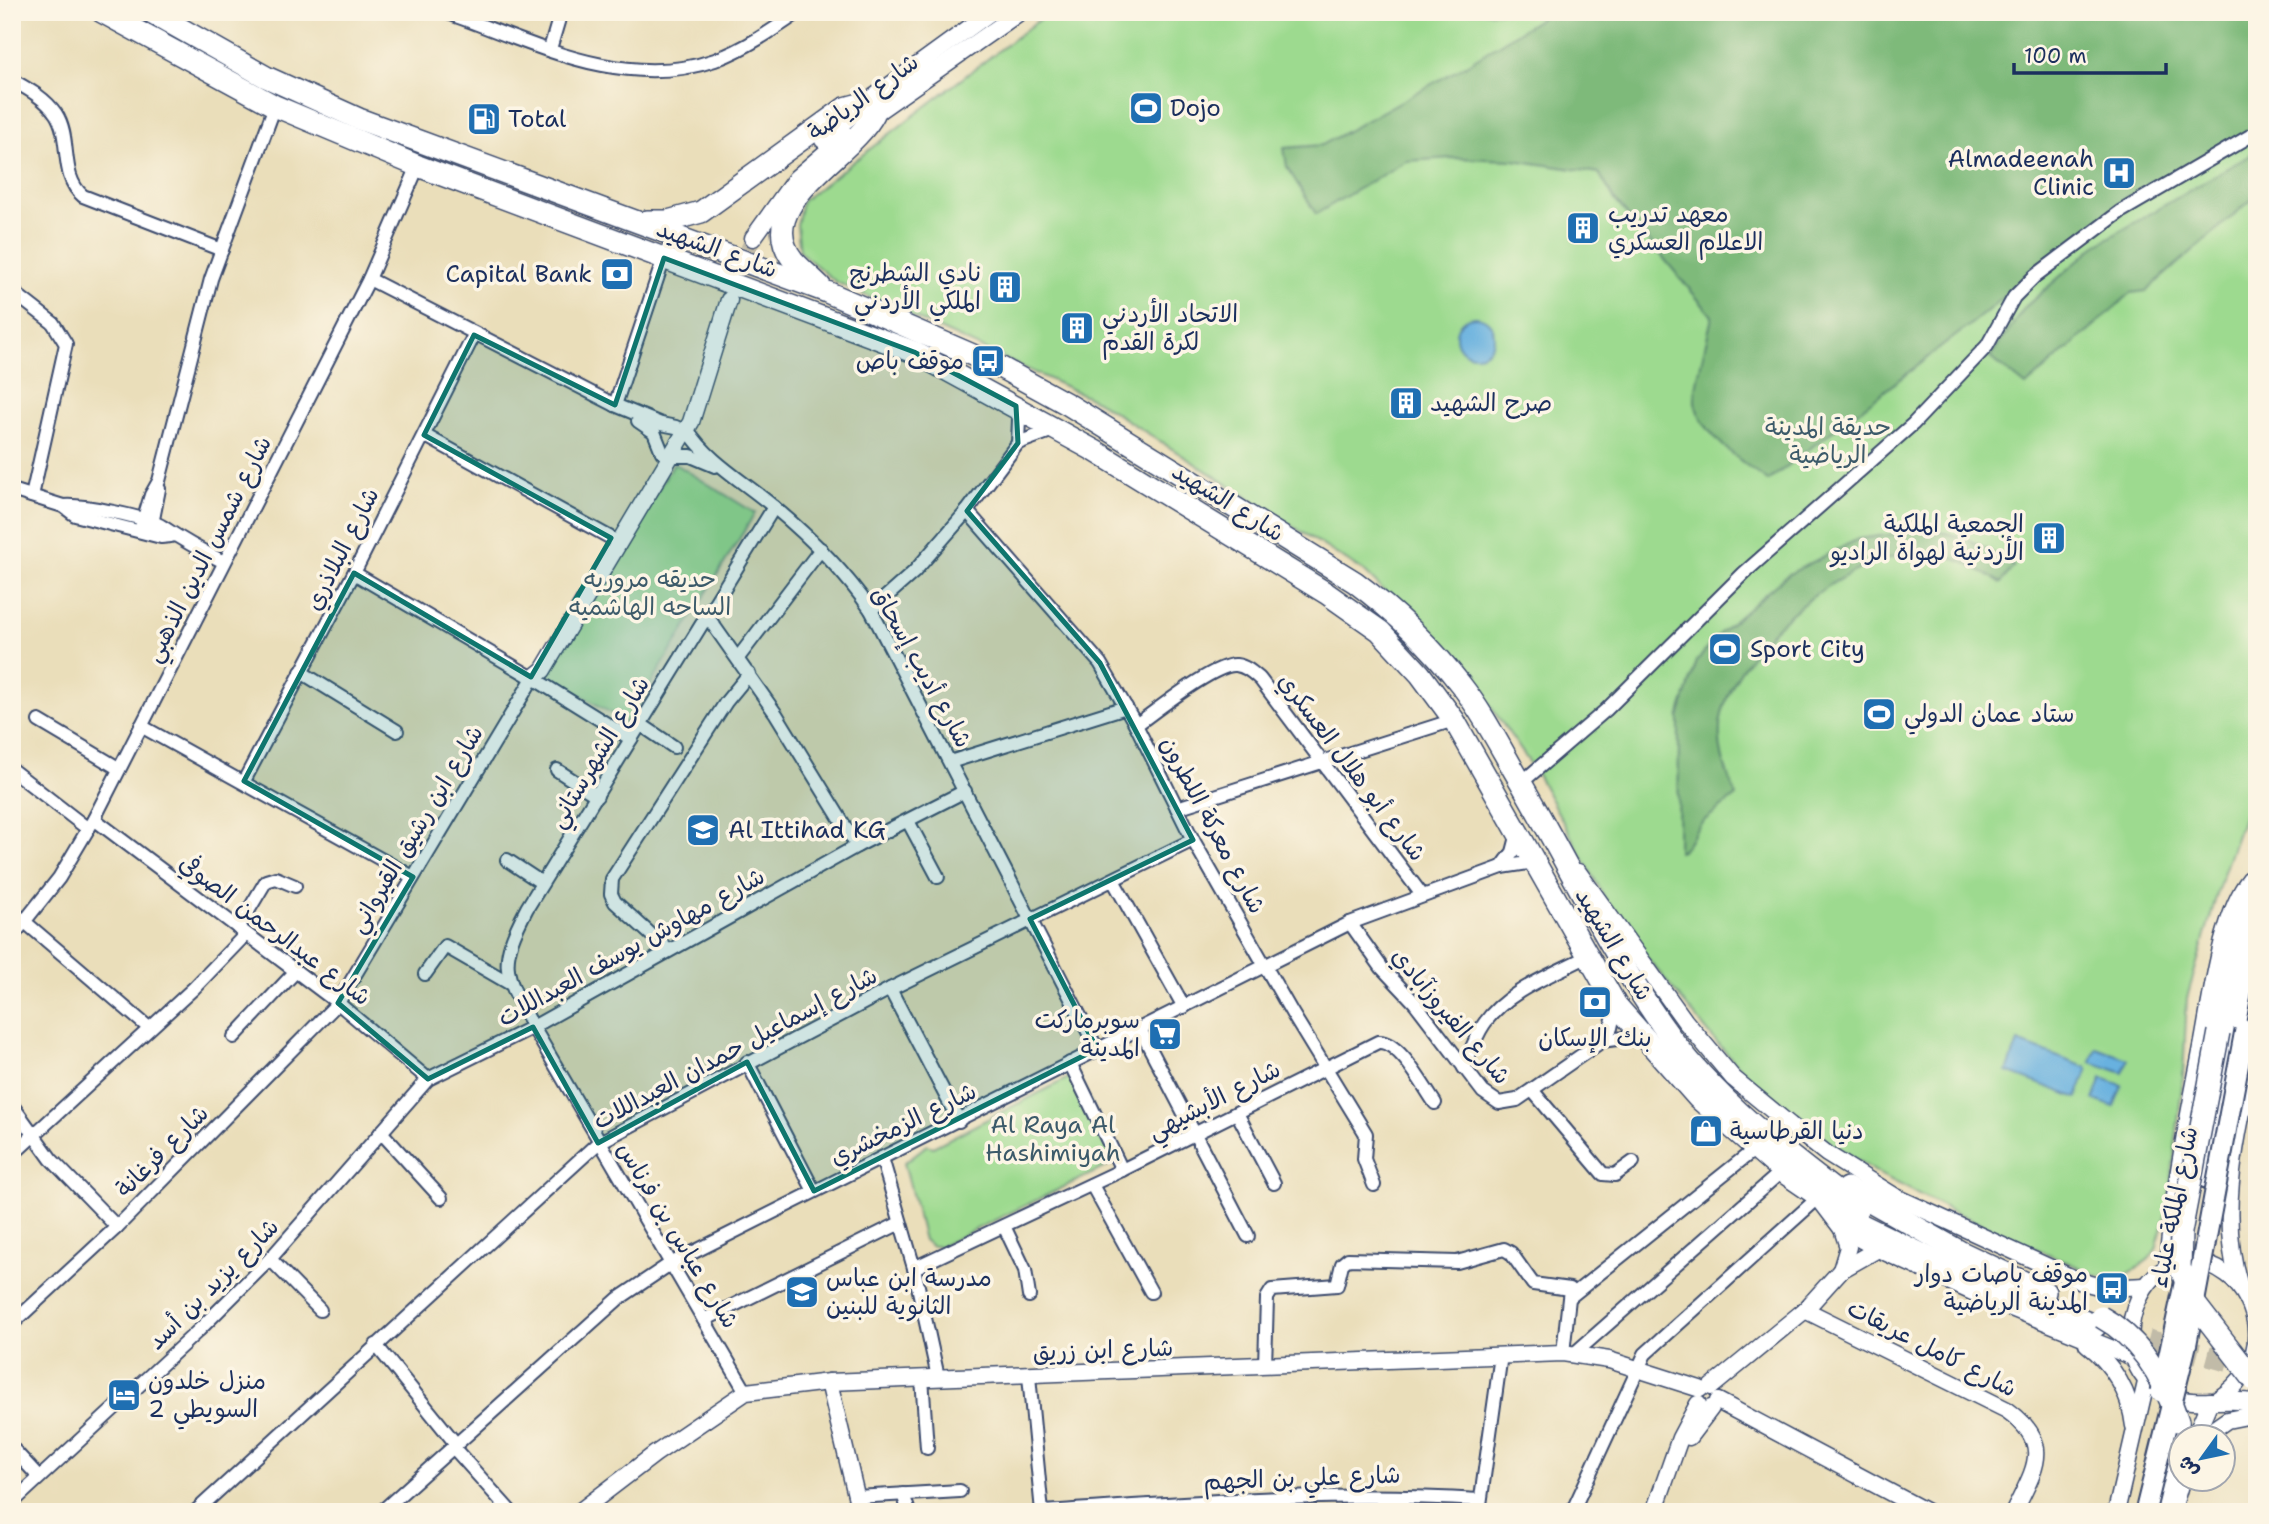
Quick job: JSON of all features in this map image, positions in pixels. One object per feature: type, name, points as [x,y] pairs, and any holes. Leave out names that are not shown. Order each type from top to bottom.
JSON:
[{"type":"highway","name":"شارع الشهيد","points":[[102,12],[275,106],[418,166],[914,352],[1056,429],[1326,593],[1380,631],[1420,674],[1454,720],[1616,1005],[1698,1098],[1782,1171],[1858,1223],[1942,1264],[2097,1322],[1945,1253],[1861,1210],[1782,1152],[1720,1095],[1662,1026],[1633,982],[1521,783],[1462,685],[1397,617],[1355,582],[1034,384],[926,333],[827,292],[359,119],[265,77],[159,15]]},
{"type":"highway","points":[[635,219],[668,221],[701,212],[845,108],[870,108],[864,132],[794,196],[785,213],[783,233],[788,252],[827,292]]},
{"type":"highway","points":[[2257,879],[2249,894],[2238,1033],[2181,1233],[2180,1268],[2196,1305],[2257,1384]]},
{"type":"highway","points":[[1693,1062],[1854,1193],[1995,1269],[2101,1317],[2128,1335],[2161,1380],[2178,1421],[2179,1448],[2162,1512]]},
{"type":"main road","name":"شارع الرياضة","points":[[748,237],[771,191],[788,172],[870,108],[976,18],[991,12]]},
{"type":"main road","name":"شارع الرياضة","points":[[870,108],[1020,12]]},
{"type":"main road","points":[[666,454],[681,428],[724,298]]},
{"type":"main road","name":"شارع ابن رشيق القيرواني","points":[[533,678],[611,538],[666,454]]},
{"type":"main road","name":"شارع ابن رشيق القيرواني","points":[[533,678],[543,670],[666,454]]},
{"type":"main road","points":[[1564,861],[1585,879],[1685,1021],[1733,1078],[1827,1154],[1896,1197],[2054,1270],[2092,1285],[2120,1288],[2145,1286]]},
{"type":"main road","points":[[2257,872],[2237,899],[2216,972],[2172,1206],[2167,1262],[2145,1286],[2135,1302],[2130,1321],[2135,1359],[2147,1378],[2166,1395],[2188,1401],[2257,1403]]},
{"type":"main road","name":"شارع الملكة علياء","points":[[2145,1512],[2187,1342],[2257,910]]},
{"type":"main road","name":"شارع الملكة علياء","points":[[2132,1512],[2174,1339],[2238,1033],[2257,977]]},
{"type":"main road","points":[[2202,1422],[2213,1401],[2243,1377],[2252,1362],[2256,1329],[2229,1245],[2228,1215],[2238,1033]]},
{"type":"main road","points":[[1818,1198],[1842,1229],[1848,1247],[1841,1270]]},
{"type":"main road","points":[[2172,1206],[2194,1220],[2211,1221],[2228,1215]]},
{"type":"main road","points":[[1842,1229],[1878,1249],[2077,1337],[2135,1359]]},
{"type":"main road","points":[[1654,1512],[1680,1446],[1680,1438],[1708,1398],[1735,1369],[1805,1310],[1841,1270],[1878,1249]]},
{"type":"main road","points":[[2120,1288],[2167,1262],[2192,1261],[2206,1263],[2231,1277],[2248,1299]]},
{"type":"main road","name":"شارع كامل عريقات","points":[[1805,1310],[2007,1410],[2022,1420],[2032,1432],[2038,1455],[2014,1512]]},
{"type":"main road","points":[[2077,1337],[2103,1357],[2113,1370],[2128,1399],[2135,1432]]},
{"type":"main road","name":"شارع ابن زريق","points":[[585,1510],[746,1392],[829,1382],[1569,1353],[1637,1368],[1708,1398]]},
{"type":"main road","points":[[2116,1512],[2147,1378]]},
{"type":"main road","points":[[829,1382],[858,1504]]},
{"type":"main road","points":[[1708,1398],[1927,1512]]},
{"type":"main road","points":[[2224,1422],[2257,1414]]},
{"type":"main road","points":[[2172,1512],[2178,1492]]},
{"type":"street","points":[[445,12],[550,49],[624,71],[691,66],[736,51],[799,12]]},
{"type":"street","points":[[550,49],[561,12]]},
{"type":"street","points":[[12,80],[39,96],[56,114],[65,137],[70,179],[77,192],[90,200],[222,250]]},
{"type":"street","points":[[147,527],[211,279],[275,106]]},
{"type":"street","points":[[1521,783],[1606,710],[1744,573],[1913,424],[1987,346],[2014,298],[2035,276],[2120,212],[2257,132]]},
{"type":"street","name":"شارع شمس الدين الذهبي","points":[[12,937],[59,878],[90,824],[369,279],[418,166]]},
{"type":"street","points":[[615,404],[664,258]]},
{"type":"street","name":"شارع أديب إسحاق","points":[[369,279],[474,335],[615,404],[655,422],[681,428],[821,549],[872,610],[1097,1049]]},
{"type":"street","points":[[12,290],[52,323],[66,344],[32,496]]},
{"type":"street","name":"شارع البلاذري","points":[[244,781],[354,573],[474,335]]},
{"type":"street","name":"شارع أديب إسحاق","points":[[615,404],[654,432],[666,454],[691,456],[729,472]]},
{"type":"street","points":[[1016,406],[1019,419],[1018,443]]},
{"type":"street","points":[[872,610],[900,586],[967,511],[1018,443],[1056,429]]},
{"type":"street","points":[[424,435],[611,538]]},
{"type":"street","points":[[12,490],[63,506],[75,515],[147,527],[224,562]]},
{"type":"street","name":"شارع الشهرستاني","points":[[533,1027],[509,983],[509,942],[542,883],[774,507]]},
{"type":"street","name":"شارع معركة اللطرون","points":[[967,511],[1087,646],[1126,707],[1193,840],[1366,1134],[1364,1159],[1374,1185]]},
{"type":"street","points":[[738,658],[821,549]]},
{"type":"street","points":[[354,573],[631,739]]},
{"type":"street","points":[[707,616],[749,674],[857,845]]},
{"type":"street","name":"شارع أبو هلال العسكري","points":[[1136,724],[1217,671],[1240,666],[1260,679],[1422,895]]},
{"type":"street","points":[[301,672],[397,732]]},
{"type":"street","points":[[667,950],[615,902],[611,894],[612,879],[726,702],[749,674]]},
{"type":"street","name":"شارع ابن رشيق القيرواني","points":[[338,1003],[533,678]]},
{"type":"street","points":[[950,762],[1126,707]]},
{"type":"street","points":[[1178,808],[1454,720]]},
{"type":"street","points":[[39,721],[118,768]]},
{"type":"street","points":[[640,724],[674,747]]},
{"type":"street","points":[[141,726],[414,877]]},
{"type":"street","name":"شارع عبدالرحمن الصوفي","points":[[12,769],[296,971],[428,1079]]},
{"type":"street","points":[[556,770],[597,796]]},
{"type":"street","name":"شارع مهاوش يوسف العبداللات","points":[[428,1079],[533,1027],[857,845],[965,792]]},
{"type":"street","points":[[908,821],[938,877]]},
{"type":"street","points":[[1502,867],[1513,852],[1518,832]]},
{"type":"street","name":"شارع إسماعيل حمدان العبداللات","points":[[195,1512],[598,1143],[747,1062],[890,989],[1193,840]]},
{"type":"street","points":[[507,860],[542,883]]},
{"type":"street","name":"شارع الزمخشري","points":[[381,1512],[618,1299],[670,1264],[1350,923],[1502,867],[1535,862]]},
{"type":"street","points":[[12,1155],[149,1028],[242,931],[266,881],[276,878],[295,886]]},
{"type":"street","points":[[1113,880],[1184,1007]]},
{"type":"street","points":[[12,911],[149,1028]]},
{"type":"street","name":"شارع الفيروزآبادي","points":[[1350,923],[1382,968],[1415,1003],[1464,1069],[1488,1097],[1499,1103],[1512,1102],[1532,1090],[1602,1041]]},
{"type":"street","points":[[425,974],[445,946],[509,983]]},
{"type":"street","points":[[1464,1069],[1477,1036],[1498,1008],[1588,956]]},
{"type":"street","points":[[234,1037],[296,971]]},
{"type":"street","points":[[890,989],[959,1121]]},
{"type":"street","name":"شارع فرغانة","points":[[12,1324],[117,1227],[338,1003]]},
{"type":"street","points":[[1602,1041],[1611,1028],[1616,1005]]},
{"type":"street","name":"شارع عباس بن فرناس","points":[[533,1027],[598,1143],[746,1392]]},
{"type":"street","points":[[1140,1029],[1248,1236]]},
{"type":"street","points":[[1602,1041],[1624,1038],[1646,1041]]},
{"type":"street","name":"شارع الأبشيهي","points":[[914,1268],[1092,1185],[1325,1068],[1385,1041],[1397,1049],[1435,1103]]},
{"type":"street","points":[[747,1062],[814,1191]]},
{"type":"street","points":[[1070,1063],[1122,1170]]},
{"type":"street","name":"شارع يزيد بن أسد","points":[[12,1503],[38,1476],[199,1331],[270,1259],[428,1079]]},
{"type":"street","points":[[1532,1090],[1603,1174],[1615,1175],[1633,1162]]},
{"type":"street","points":[[12,1105],[57,1166],[117,1227]]},
{"type":"street","points":[[1237,1113],[1274,1183]]},
{"type":"street","points":[[381,1132],[441,1198]]},
{"type":"street","points":[[1570,1297],[1755,1149]]},
{"type":"street","points":[[882,1157],[914,1268],[930,1377],[927,1448]]},
{"type":"street","points":[[1569,1353],[1782,1171]]},
{"type":"street","points":[[1092,1185],[1151,1292]]},
{"type":"street","points":[[1572,1512],[1637,1368],[1661,1338],[1818,1198]]},
{"type":"street","points":[[704,1320],[900,1223]]},
{"type":"street","points":[[1004,1226],[1024,1270],[1029,1296]]},
{"type":"street","points":[[1265,1366],[1267,1298],[1275,1289],[1337,1285],[1342,1264],[1348,1259],[1457,1262],[1504,1249],[1511,1253],[1533,1284],[1569,1287],[1569,1353]]},
{"type":"street","points":[[270,1259],[320,1310]]},
{"type":"street","points":[[376,1345],[511,1512]]},
{"type":"street","points":[[1479,1506],[1501,1355]]},
{"type":"street","points":[[1029,1376],[1042,1512]]},
{"type":"street","points":[[12,1448],[38,1476]]},
{"type":"street","points":[[858,1504],[903,1494],[960,1491]]},
{"type":"street","points":[[903,1494],[909,1512]]},
{"type":"street","name":"شارع علي بن الجهم","points":[[1042,1512],[1414,1496],[1479,1506]]},
{"type":"highlighted area","points":[[664,258],[914,352],[1016,406],[1018,443],[967,511],[1100,663],[1193,840],[1030,919],[1097,1049],[959,1121],[814,1191],[747,1062],[598,1143],[533,1027],[428,1079],[338,1003],[413,877],[244,781],[354,573],[531,677],[611,538],[424,435],[474,335],[615,405]]},
{"type":"green space","name":"حديقة المدينة الرياضية","points":[[1049,12],[2257,12],[2257,788],[2249,801],[2221,880],[2187,998],[2183,1077],[2169,1202],[2156,1249],[2149,1259],[2130,1273],[2119,1277],[2098,1276],[1952,1211],[1881,1175],[1825,1140],[1770,1099],[1716,1042],[1618,922],[1534,769],[1470,677],[1366,573],[1097,401],[836,282],[800,252],[797,225],[802,201]]},
{"type":"green space","points":[[1550,12],[2257,12],[2257,127],[2129,196],[1971,324],[1768,481],[1724,447],[1699,414],[1695,395],[1712,316],[1614,199],[1599,173],[1513,160],[1454,158],[1406,161],[1316,214],[1287,167],[1284,148],[1322,145],[1466,65]]},
{"type":"green space","points":[[2257,151],[2257,195],[2146,291],[2131,293],[2026,386],[1990,357],[2025,307],[2095,246]]},
{"type":"green space","name":"حديقه مروريه الساحه الهاشميه","points":[[674,463],[755,513],[627,723],[545,673]]},
{"type":"green space","points":[[1923,530],[1937,531],[1971,541],[2014,566],[2001,583],[1979,570],[1944,556],[1907,554],[1879,561],[1849,574],[1792,613],[1745,664],[1730,692],[1721,719],[1721,749],[1736,796],[1701,823],[1682,851],[1678,852],[1679,717],[1697,661],[1719,634],[1787,575],[1858,539]]},
{"type":"green space","name":"Al Raya Al Hashimiyah","points":[[1076,1074],[1120,1160],[941,1246],[931,1246],[924,1240],[904,1163],[927,1145],[933,1147]]},
{"type":"water","points":[[1475,317],[1488,323],[1494,336],[1488,349],[1475,355],[1462,349],[1456,336],[1462,323]]},
{"type":"water","points":[[2018,1042],[2088,1068],[2077,1098],[2007,1072]]},
{"type":"water","points":[[2096,1048],[2128,1059],[2123,1073],[2091,1062]]},
{"type":"water","points":[[2102,1078],[2122,1085],[2114,1107],[2094,1100]]},
{"type":"tunnel","points":[[730,294],[753,238]]},
{"type":"tunnel","points":[[2118,1332],[2253,1368]]},
{"type":"place","name":"Dojo","points":[[1146,108]]},
{"type":"place","name":"Total","points":[[484,119]]},
{"type":"place","name":"Almadeenah Clinic","points":[[2119,173]]},
{"type":"place","name":"معهد تدريب الاعلام العسكري","points":[[1583,228]]},
{"type":"place","name":"Capital Bank","points":[[617,274]]},
{"type":"place","name":"نادي الشطرنج الملكي الأردني","points":[[1005,287]]},
{"type":"place","name":"الاتحاد الأردني لكرة القدم","points":[[1077,328]]},
{"type":"place","name":"موقف باص","points":[[988,361]]},
{"type":"place","name":"صرح الشهيد","points":[[1406,403]]},
{"type":"place","name":"الجمعية الملكية الأردنية لهواة الراديو","points":[[2049,538]]},
{"type":"place","name":"Sport City","points":[[1725,649]]},
{"type":"place","name":"ستاد عمان الدولي","points":[[1879,714]]},
{"type":"place","name":"Al Ittihad KG","points":[[703,830]]},
{"type":"place","name":"بنك الإسكان","points":[[1595,1002]]},
{"type":"place","name":"سوبرماركت المدينة","points":[[1165,1034]]},
{"type":"place","name":"دنيا القرطاسية","points":[[1706,1131]]},
{"type":"place","name":"موقف باصات دوار المدينة الرياضية","points":[[2112,1288]]},
{"type":"place","name":"مدرسة ابن عباس الثانوية للبنين","points":[[802,1292]]},
{"type":"place","name":"منزل خلدون السويطي 2","points":[[124,1395]]}]
